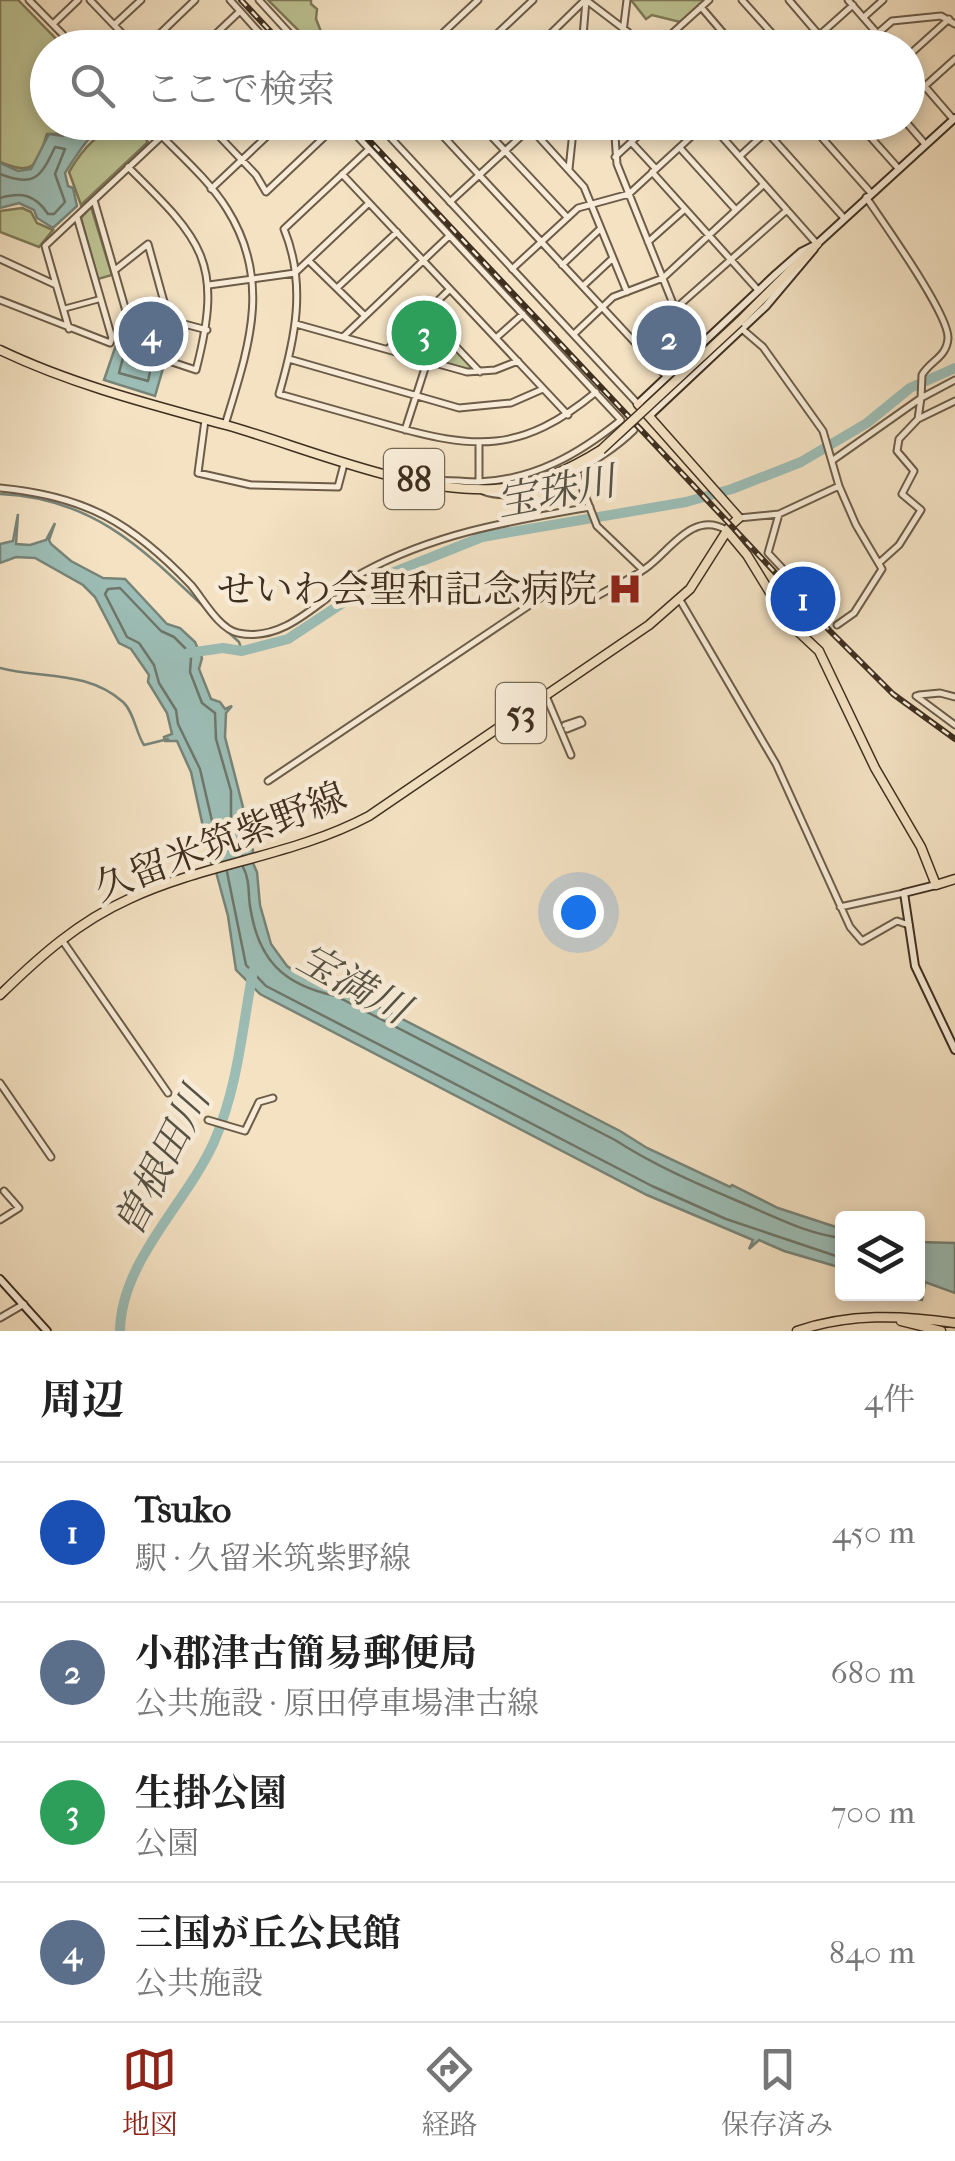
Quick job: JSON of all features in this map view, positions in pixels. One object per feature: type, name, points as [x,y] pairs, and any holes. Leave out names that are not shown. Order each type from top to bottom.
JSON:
[{"type":"main road","points":[[739,518],[638,404],[758,290],[801,252],[818,244],[954,118]]},
{"type":"main road","name":"88","points":[[0,350],[71,379],[344,461],[422,482],[494,489],[534,481],[601,450],[741,325],[818,244]]},
{"type":"main road","points":[[649,416],[741,325]]},
{"type":"main road","name":"久留米筑紫野線","points":[[0,994],[60,938],[134,896],[321,839],[369,816],[680,600],[739,518]]},
{"type":"main road","points":[[727,530],[747,554],[788,622],[820,651],[875,768],[921,847],[936,885]]},
{"type":"main road","points":[[955,878],[904,893],[916,966],[955,1050]]},
{"type":"main road","points":[[0,1279],[47,1331]]},
{"type":"main road","points":[[882,1317],[941,1331]]},
{"type":"main road","points":[[796,1331],[882,1317],[955,1324]]},
{"type":"street","points":[[30,0],[59,30]]},
{"type":"street","points":[[53,24],[78,0]]},
{"type":"street","points":[[90,0],[119,30]]},
{"type":"street","points":[[114,25],[141,0]]},
{"type":"street","points":[[164,30],[195,0]]},
{"type":"street","points":[[230,0],[256,30]]},
{"type":"street","points":[[259,0],[286,30]]},
{"type":"street","points":[[446,30],[478,0]]},
{"type":"street","points":[[501,30],[533,0]]},
{"type":"street","points":[[586,0],[623,28],[627,0]]},
{"type":"street","points":[[554,30],[586,0]]},
{"type":"street","points":[[584,30],[586,0]]},
{"type":"street","points":[[676,30],[709,0]]},
{"type":"street","points":[[742,0],[768,30]]},
{"type":"street","points":[[788,0],[815,30]]},
{"type":"street","points":[[864,17],[883,0]]},
{"type":"street","points":[[824,30],[850,3],[876,30]]},
{"type":"street","points":[[701,7],[721,30]]},
{"type":"street","points":[[222,30],[240,12]]},
{"type":"street","points":[[880,30],[899,19],[941,16],[952,22],[925,43]]},
{"type":"street","points":[[954,118],[925,86],[955,59]]},
{"type":"street","points":[[69,329],[45,246],[158,140]]},
{"type":"street","points":[[166,140],[227,210],[244,243],[252,280],[254,312],[250,338],[225,425]]},
{"type":"street","points":[[223,140],[266,192],[322,140]]},
{"type":"street","points":[[212,189],[264,140]]},
{"type":"street","points":[[359,140],[621,420],[568,458],[540,470],[478,485]]},
{"type":"street","points":[[393,140],[638,404]]},
{"type":"street","points":[[447,140],[666,376]]},
{"type":"street","points":[[494,140],[568,217]]},
{"type":"street","points":[[450,202],[514,140]]},
{"type":"street","points":[[542,140],[584,187],[627,292]]},
{"type":"street","points":[[569,170],[572,140]]},
{"type":"street","points":[[615,140],[615,157],[692,352],[705,364]]},
{"type":"street","points":[[512,269],[578,208],[629,194],[689,140]]},
{"type":"street","points":[[725,140],[818,244]]},
{"type":"street","points":[[740,156],[758,140]]},
{"type":"street","points":[[774,140],[844,218]]},
{"type":"street","points":[[823,140],[868,195],[947,330],[944,352],[922,375],[918,420]]},
{"type":"street","points":[[873,140],[898,168]]},
{"type":"street","points":[[922,140],[925,144]]},
{"type":"street","points":[[615,157],[631,142],[758,290]]},
{"type":"street","points":[[680,148],[736,210]]},
{"type":"street","points":[[368,150],[284,229],[295,273],[296,324],[279,394],[441,440],[479,443],[518,438],[568,415],[596,392]]},
{"type":"street","points":[[94,200],[132,332],[168,361],[196,370],[206,330],[209,285],[202,258],[180,220],[128,168]]},
{"type":"street","points":[[342,174],[568,415]]},
{"type":"street","points":[[574,334],[613,298],[663,278],[764,184]]},
{"type":"street","points":[[209,285],[295,273],[369,203]]},
{"type":"street","points":[[648,242],[686,209]]},
{"type":"street","points":[[675,309],[787,210]]},
{"type":"street","points":[[0,300],[110,344],[78,216]]},
{"type":"street","points":[[562,265],[601,227]]},
{"type":"street","points":[[337,288],[397,232]]},
{"type":"street","points":[[342,338],[449,236]]},
{"type":"street","points":[[115,270],[148,244],[169,320],[206,330]]},
{"type":"street","points":[[583,286],[613,258]]},
{"type":"street","points":[[0,259],[56,285]]},
{"type":"street","points":[[310,260],[364,316]]},
{"type":"street","points":[[386,350],[450,288]]},
{"type":"street","points":[[62,309],[100,299]]},
{"type":"street","points":[[424,314],[480,372]]},
{"type":"street","points":[[496,338],[523,314]]},
{"type":"street","points":[[296,324],[427,362],[480,372],[518,361]]},
{"type":"street","points":[[741,325],[763,346],[826,441],[856,525],[882,569],[854,614],[836,625]]},
{"type":"street","points":[[289,359],[459,408],[495,407],[543,388]]},
{"type":"street","points":[[405,430],[427,362]]},
{"type":"street","points":[[832,457],[922,396],[955,380]]},
{"type":"street","points":[[879,563],[899,545],[921,510],[902,494],[914,471],[896,447],[898,440],[918,420],[955,401]]},
{"type":"street","points":[[205,420],[198,473],[251,485],[338,487],[344,461]]},
{"type":"street","points":[[478,485],[493,495],[537,488],[610,451],[634,430]]},
{"type":"street","points":[[478,485],[479,443]]},
{"type":"street","points":[[576,471],[595,523],[643,570]]},
{"type":"street","points":[[739,518],[779,514],[839,486]]},
{"type":"street","points":[[0,488],[66,498],[109,516],[166,561],[218,619],[240,634],[290,625],[362,573],[442,538],[517,518],[590,509]]},
{"type":"street","points":[[779,514],[768,553],[799,586]]},
{"type":"street","points":[[268,780],[573,576],[590,600],[643,570],[688,530],[708,525],[727,530]]},
{"type":"street","points":[[680,600],[776,764],[840,906],[862,940],[897,921],[909,926]]},
{"type":"street","points":[[955,697],[940,693],[916,696],[955,724]]},
{"type":"street","points":[[546,696],[563,728],[571,755]]},
{"type":"street","points":[[840,906],[904,893]]},
{"type":"street","points":[[60,938],[168,1093]]},
{"type":"street","points":[[0,1083],[51,1157]]},
{"type":"street","points":[[208,1120],[245,1131],[259,1102],[272,1098]]},
{"type":"street","points":[[0,1220],[19,1208],[4,1191]]},
{"type":"street","points":[[0,1318],[24,1304]]},
{"type":"green space","points":[[0,0],[18,0],[47,30],[30,30],[30,140],[45,140],[37,160],[27,168],[0,162]]},
{"type":"green space","points":[[268,0],[311,0],[317,9],[320,30],[298,30]]},
{"type":"green space","points":[[631,0],[705,0],[680,22],[652,15],[646,19]]},
{"type":"green space","points":[[94,140],[148,142],[81,205],[69,172]]},
{"type":"green space","points":[[91,207],[112,275],[98,279],[81,218]]},
{"type":"green space","points":[[22,208],[31,212],[37,223],[53,230],[39,247],[0,232],[0,211]]},
{"type":"green space","points":[[423,319],[473,367],[471,370],[394,350]]},
{"type":"water","points":[[46,140],[88,140],[65,173],[77,206],[53,228],[37,218],[34,210],[19,203],[0,208],[0,163],[18,171],[31,169]]},
{"type":"water","points":[[129,338],[164,365],[155,396],[104,380],[117,342]]},
{"type":"water","points":[[18,514],[16,544],[46,540],[55,523],[49,540],[71,561],[103,578],[125,579],[167,624],[180,628],[195,642],[202,658],[199,669],[211,699],[225,709],[232,706],[226,713],[225,737],[244,811],[241,828],[253,850],[260,905],[271,944],[287,966],[305,978],[338,986],[647,1148],[778,1208],[835,1227],[835,1266],[759,1240],[749,1249],[753,1240],[647,1195],[260,994],[236,970],[228,916],[211,863],[191,772],[177,741],[165,741],[164,737],[172,734],[167,713],[148,682],[149,675],[131,649],[119,643],[95,597],[83,585],[35,558],[16,557],[0,563],[0,544],[13,541]]},
{"type":"water","points":[[925,1242],[955,1243],[955,1293],[925,1282]]},
{"type":"waterway","name":"宝珠川","points":[[188,653],[223,648],[242,651],[288,639],[382,577],[482,537],[686,502],[732,489],[801,462],[867,423],[910,388],[955,368]]},
{"type":"waterway","points":[[0,494],[62,505],[89,516],[137,547],[206,609]]},
{"type":"waterway","points":[[214,619],[239,642],[242,651]]},
{"type":"waterway","points":[[0,668],[94,685],[127,706],[144,745],[168,739]]},
{"type":"waterway","name":"曽根田川","points":[[120,1331],[131,1281],[202,1165],[222,1121],[234,1079],[253,971]]},
{"type":"railway","points":[[241,0],[269,30]]},
{"type":"railway","points":[[369,140],[830,631],[893,694],[955,739]]},
{"type":"place","name":"生掛公園","points":[[424,333]]},
{"type":"place","name":"三国が丘公民館","points":[[151,334]]},
{"type":"place","name":"小郡津古簡易郵便局","points":[[669,338]]},
{"type":"place","name":"せいわ会聖和記念病院","points":[[625,589]]},
{"type":"place","name":"Tsuko","points":[[803,599]]},
{"type":"water label","name":"宝満川","points":[[353,984]]}]
